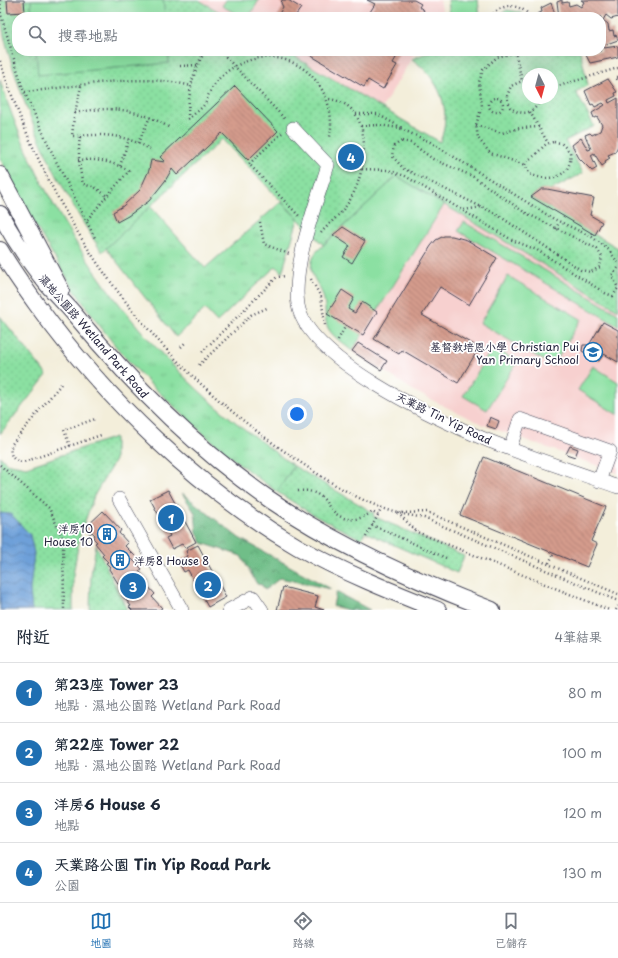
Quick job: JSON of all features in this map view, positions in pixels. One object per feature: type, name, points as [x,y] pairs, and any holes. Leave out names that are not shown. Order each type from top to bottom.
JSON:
[{"type":"main road","points":[[0,175],[74,314]]},
{"type":"main road","name":"濕地公園路 Wetland Park Road","points":[[0,214],[26,257],[47,284],[116,364],[171,419],[235,474],[264,496],[310,525],[397,570],[492,610]]},
{"type":"main road","name":"濕地公園路 Wetland Park Road","points":[[1,253],[47,319],[98,380],[154,437],[220,493],[270,529],[338,568],[380,588],[438,610]]},
{"type":"main road","points":[[475,604],[506,610]]},
{"type":"street","name":"天業路 Tin Yip Road","points":[[292,127],[328,164],[300,259],[298,283],[298,306],[304,320],[315,337],[340,360],[420,408],[483,438],[618,488]]},
{"type":"street","points":[[510,448],[520,419],[610,451],[599,481]]},
{"type":"street","points":[[119,499],[182,610]]},
{"type":"street","points":[[229,610],[253,597],[262,610]]},
{"type":"path","points":[[0,0],[1,15],[12,50]]},
{"type":"path","points":[[496,12],[499,9],[514,6],[521,8],[525,12]]},
{"type":"path","points":[[14,56],[25,92],[95,238]]},
{"type":"path","points":[[202,56],[198,64],[191,86],[188,119],[205,104],[216,82],[234,66],[255,58],[278,58],[299,66],[316,80],[328,99],[332,118],[330,136]]},
{"type":"path","points":[[225,56],[292,127],[248,165],[301,219]]},
{"type":"path","points":[[501,56],[491,60],[483,70],[479,82],[482,106],[476,125],[478,138],[485,149],[495,156],[525,165],[530,174],[542,179],[555,177],[566,170],[570,165],[571,159],[566,147],[561,143],[548,143],[542,146],[536,155],[527,161],[525,165]]},
{"type":"path","points":[[516,56],[522,81],[511,86],[507,96],[507,102],[514,111],[519,113],[530,112],[538,104]]},
{"type":"path","points":[[0,61],[10,91],[34,151],[65,213],[105,274],[150,332],[197,381],[245,422],[303,464],[378,507],[424,518],[618,601]]},
{"type":"path","points":[[180,66],[198,64]]},
{"type":"path","points":[[558,86],[618,68]]},
{"type":"path","points":[[618,77],[616,77],[618,80]]},
{"type":"path","points":[[25,92],[143,80],[172,81],[191,86]]},
{"type":"path","points":[[81,86],[72,136],[107,134],[129,139],[150,149]]},
{"type":"path","points":[[494,98],[498,98],[502,103],[501,110],[498,112],[491,110],[489,106],[489,103],[494,98]]},
{"type":"path","points":[[317,239],[344,210],[357,186],[362,169],[363,146],[361,126],[356,114],[346,104],[328,99]]},
{"type":"path","points":[[502,103],[507,102]]},
{"type":"path","points":[[482,106],[489,106]]},
{"type":"path","points":[[75,113],[98,109],[119,109],[150,117],[170,128]]},
{"type":"path","points":[[530,112],[548,143]]},
{"type":"path","points":[[356,114],[377,114],[430,142],[559,222],[592,237],[609,250],[618,263]]},
{"type":"path","points":[[138,143],[150,117]]},
{"type":"path","points":[[476,125],[502,133],[520,128],[539,127]]},
{"type":"path","points":[[361,126],[389,126],[410,132]]},
{"type":"path","points":[[80,136],[78,160],[82,184],[96,188],[108,196]]},
{"type":"path","points":[[120,166],[129,139]]},
{"type":"path","points":[[407,141],[433,159],[472,176],[524,212],[597,249],[602,258],[600,267],[591,272],[581,270],[524,231],[482,207],[404,169],[394,160],[392,151],[398,143],[407,141]]},
{"type":"path","points":[[78,160],[101,160],[120,166],[128,171],[86,221]]},
{"type":"path","points":[[362,169],[379,168],[401,174],[512,240],[537,250],[605,294],[613,296],[618,288],[612,275],[618,268]]},
{"type":"path","points":[[401,174],[404,169]]},
{"type":"path","points":[[463,210],[482,207]]},
{"type":"path","points":[[260,222],[264,244],[288,254]]},
{"type":"path","points":[[556,229],[559,222]]},
{"type":"path","points":[[310,275],[321,297],[323,316],[327,329]]},
{"type":"path","points":[[202,352],[277,276],[285,276]]},
{"type":"path","points":[[199,365],[251,315],[267,308]]},
{"type":"path","points":[[338,340],[346,325]]},
{"type":"path","points":[[334,337],[343,345]]},
{"type":"path","points":[[181,347],[185,343]]},
{"type":"path","points":[[61,384],[12,444],[10,453],[15,460],[24,462],[101,435]]},
{"type":"path","points":[[70,446],[64,430],[95,419]]},
{"type":"path","points":[[0,465],[49,508],[63,538],[64,610]]},
{"type":"path","points":[[298,491],[312,492],[318,495],[332,510],[343,518],[357,520],[364,518],[372,512],[378,515]]},
{"type":"path","points":[[366,537],[382,508]]},
{"type":"path","points":[[398,513],[427,512],[549,563],[618,594]]},
{"type":"path","points":[[398,513],[417,532],[609,610]]},
{"type":"path","points":[[372,525],[446,558]]},
{"type":"path","points":[[549,563],[554,554]]},
{"type":"path","points":[[616,610],[618,606]]},
{"type":"shaded area","points":[[199,0],[440,0],[442,10],[441,12],[219,12]]},
{"type":"shaded area","points":[[294,56],[413,56],[382,108]]},
{"type":"shaded area","points":[[444,205],[618,310],[618,473],[484,425],[416,392],[353,351]]},
{"type":"green space","points":[[0,0],[199,0],[219,12],[12,12],[12,56],[294,56],[440,142],[444,130],[445,118],[441,96],[430,75],[412,59],[419,56],[581,56],[588,85],[576,92],[594,126],[565,141],[583,173],[551,190],[541,189],[531,197],[618,248],[618,310],[397,176],[323,245],[222,139],[102,252],[63,188],[52,166],[23,97],[4,37]]},
{"type":"green space","points":[[31,0],[163,0],[164,12],[32,12]]},
{"type":"green space","points":[[226,0],[259,0],[252,12],[233,12],[222,6]]},
{"type":"green space","points":[[448,0],[478,0],[479,12],[449,12]]},
{"type":"green space","points":[[507,10],[519,12],[504,12]]},
{"type":"green space","points":[[36,56],[168,56],[169,63],[38,75]]},
{"type":"green space","points":[[0,80],[17,127],[37,172],[60,216],[86,258],[115,299],[147,337],[181,373],[217,407],[294,466],[277,492],[207,437],[149,383],[121,353],[73,288],[27,212],[0,158]]},
{"type":"green space","points":[[397,176],[444,205],[352,351],[328,328],[322,293],[312,272],[312,260],[316,252]]},
{"type":"green space","points":[[281,202],[298,219],[282,273],[276,266],[217,322],[205,309],[176,337],[106,248],[150,206],[205,268]]},
{"type":"green space","points":[[464,222],[618,314],[618,326],[458,231]]},
{"type":"green space","points":[[508,276],[581,319],[553,366],[480,323]]},
{"type":"green space","points":[[0,316],[47,375],[0,434]]},
{"type":"green space","points":[[493,347],[517,362],[487,410],[463,396]]},
{"type":"green space","points":[[593,366],[618,382],[618,415],[578,390]]},
{"type":"green space","points":[[115,437],[115,460],[94,496],[80,535],[73,575],[73,610],[0,610],[0,456],[6,463],[26,467]]},
{"type":"green space","points":[[294,466],[374,513],[373,516],[464,556],[457,573],[365,532],[361,539],[315,516],[277,492]]},
{"type":"green space","points":[[182,493],[239,538],[331,589],[280,578],[265,590],[262,585],[257,584],[241,556],[202,543],[197,533],[195,513]]},
{"type":"green space","points":[[96,545],[127,610],[90,610],[91,575]]},
{"type":"green space","points":[[336,592],[370,610],[349,610],[333,606]]},
{"type":"water","points":[[0,513],[11,514],[30,535],[34,553],[30,590],[32,610],[0,610]]},
{"type":"building","points":[[7,0],[24,0],[25,12],[8,13]]},
{"type":"building","points":[[282,0],[288,0],[301,8],[298,12],[280,12],[283,7],[281,3]]},
{"type":"building","points":[[367,0],[414,0],[421,4],[419,7],[424,10],[423,12],[370,12],[375,4]]},
{"type":"building","points":[[562,0],[562,3],[568,2],[569,6],[576,4],[581,7],[584,2],[581,0],[618,0],[618,17],[611,19],[606,15],[606,12],[558,12],[557,2]]},
{"type":"building","points":[[551,3],[554,12],[542,12],[541,8]]},
{"type":"building","points":[[606,22],[608,24],[609,31],[613,30],[614,36],[616,35],[618,40],[606,44]]},
{"type":"building","points":[[618,46],[618,57],[590,63],[586,56],[606,56],[606,48]]},
{"type":"building","points":[[311,56],[397,56],[393,63],[397,65],[383,89],[368,80],[364,87]]},
{"type":"building","points":[[608,79],[617,92],[615,93],[616,96],[608,100],[609,103],[618,98],[618,146],[615,152],[608,155],[610,158],[605,161],[606,163],[602,166],[594,153],[591,155],[597,168],[592,171],[579,158],[572,145],[581,138],[588,150],[591,149],[585,135],[590,133],[592,135],[600,131],[602,125],[597,117],[594,118],[592,113],[605,105],[603,103],[595,107],[593,104],[591,105],[585,91]]},
{"type":"building","points":[[235,86],[278,131],[248,160],[222,133],[177,175],[172,169],[165,181],[149,201],[117,222],[113,212],[123,206],[140,190],[149,170],[151,160],[165,162],[160,157]]},
{"type":"building","points":[[542,189],[594,198],[590,215],[602,222],[595,235],[531,197]]},
{"type":"building","points":[[343,227],[365,241],[352,263],[343,257],[350,246],[333,235]]},
{"type":"building","points":[[444,236],[452,236],[467,240],[497,258],[469,305],[440,287],[422,315],[479,348],[458,383],[402,350],[399,354],[374,339],[431,246],[436,240]]},
{"type":"building","points":[[342,290],[354,298],[348,309],[355,313],[362,302],[377,312],[363,335],[327,314]]},
{"type":"building","name":"基督教培恩小學 Christian Pui Yan Primary School","points":[[603,322],[618,330],[618,362],[604,354],[599,361],[582,351],[583,345],[589,345]]},
{"type":"building","points":[[358,343],[387,361],[381,370],[352,351]]},
{"type":"building","points":[[490,417],[499,421],[496,429],[487,426]]},
{"type":"building","points":[[570,446],[578,449],[575,457],[566,454]]},
{"type":"building","points":[[484,457],[606,507],[591,541],[597,544],[587,567],[460,515]]},
{"type":"building","points":[[168,490],[196,542],[185,548],[182,544],[172,549],[166,538],[170,536],[150,499]]},
{"type":"building","points":[[103,511],[121,530],[119,533],[128,543],[125,546],[135,556],[132,559],[142,569],[139,571],[148,582],[146,584],[155,594],[152,597],[162,608],[159,610],[132,610],[129,607],[131,606],[122,595],[124,593],[120,589],[121,588],[109,569],[110,567],[106,563],[108,562],[102,556],[104,554],[95,543],[97,542],[93,538],[95,535],[92,532],[90,534],[85,528]]},
{"type":"building","points":[[198,545],[226,597],[208,607],[188,570],[184,572],[178,561],[188,556],[186,551]]},
{"type":"building","points":[[283,587],[318,596],[315,607],[324,610],[277,610]]},
{"type":"place","name":"天業路公園 Tin Yip Road Park","points":[[351,157]]},
{"type":"place","name":"基督教培恩小學 Christian Pui Yan Primary School","points":[[593,352]]},
{"type":"place","name":"第23座 Tower 23","points":[[171,518]]},
{"type":"place","name":"洋房10 House 10","points":[[107,534]]},
{"type":"place","name":"洋房8 House 8","points":[[120,560]]},
{"type":"place","name":"第22座 Tower 22","points":[[208,585]]},
{"type":"place","name":"洋房6 House 6","points":[[133,586]]}]
